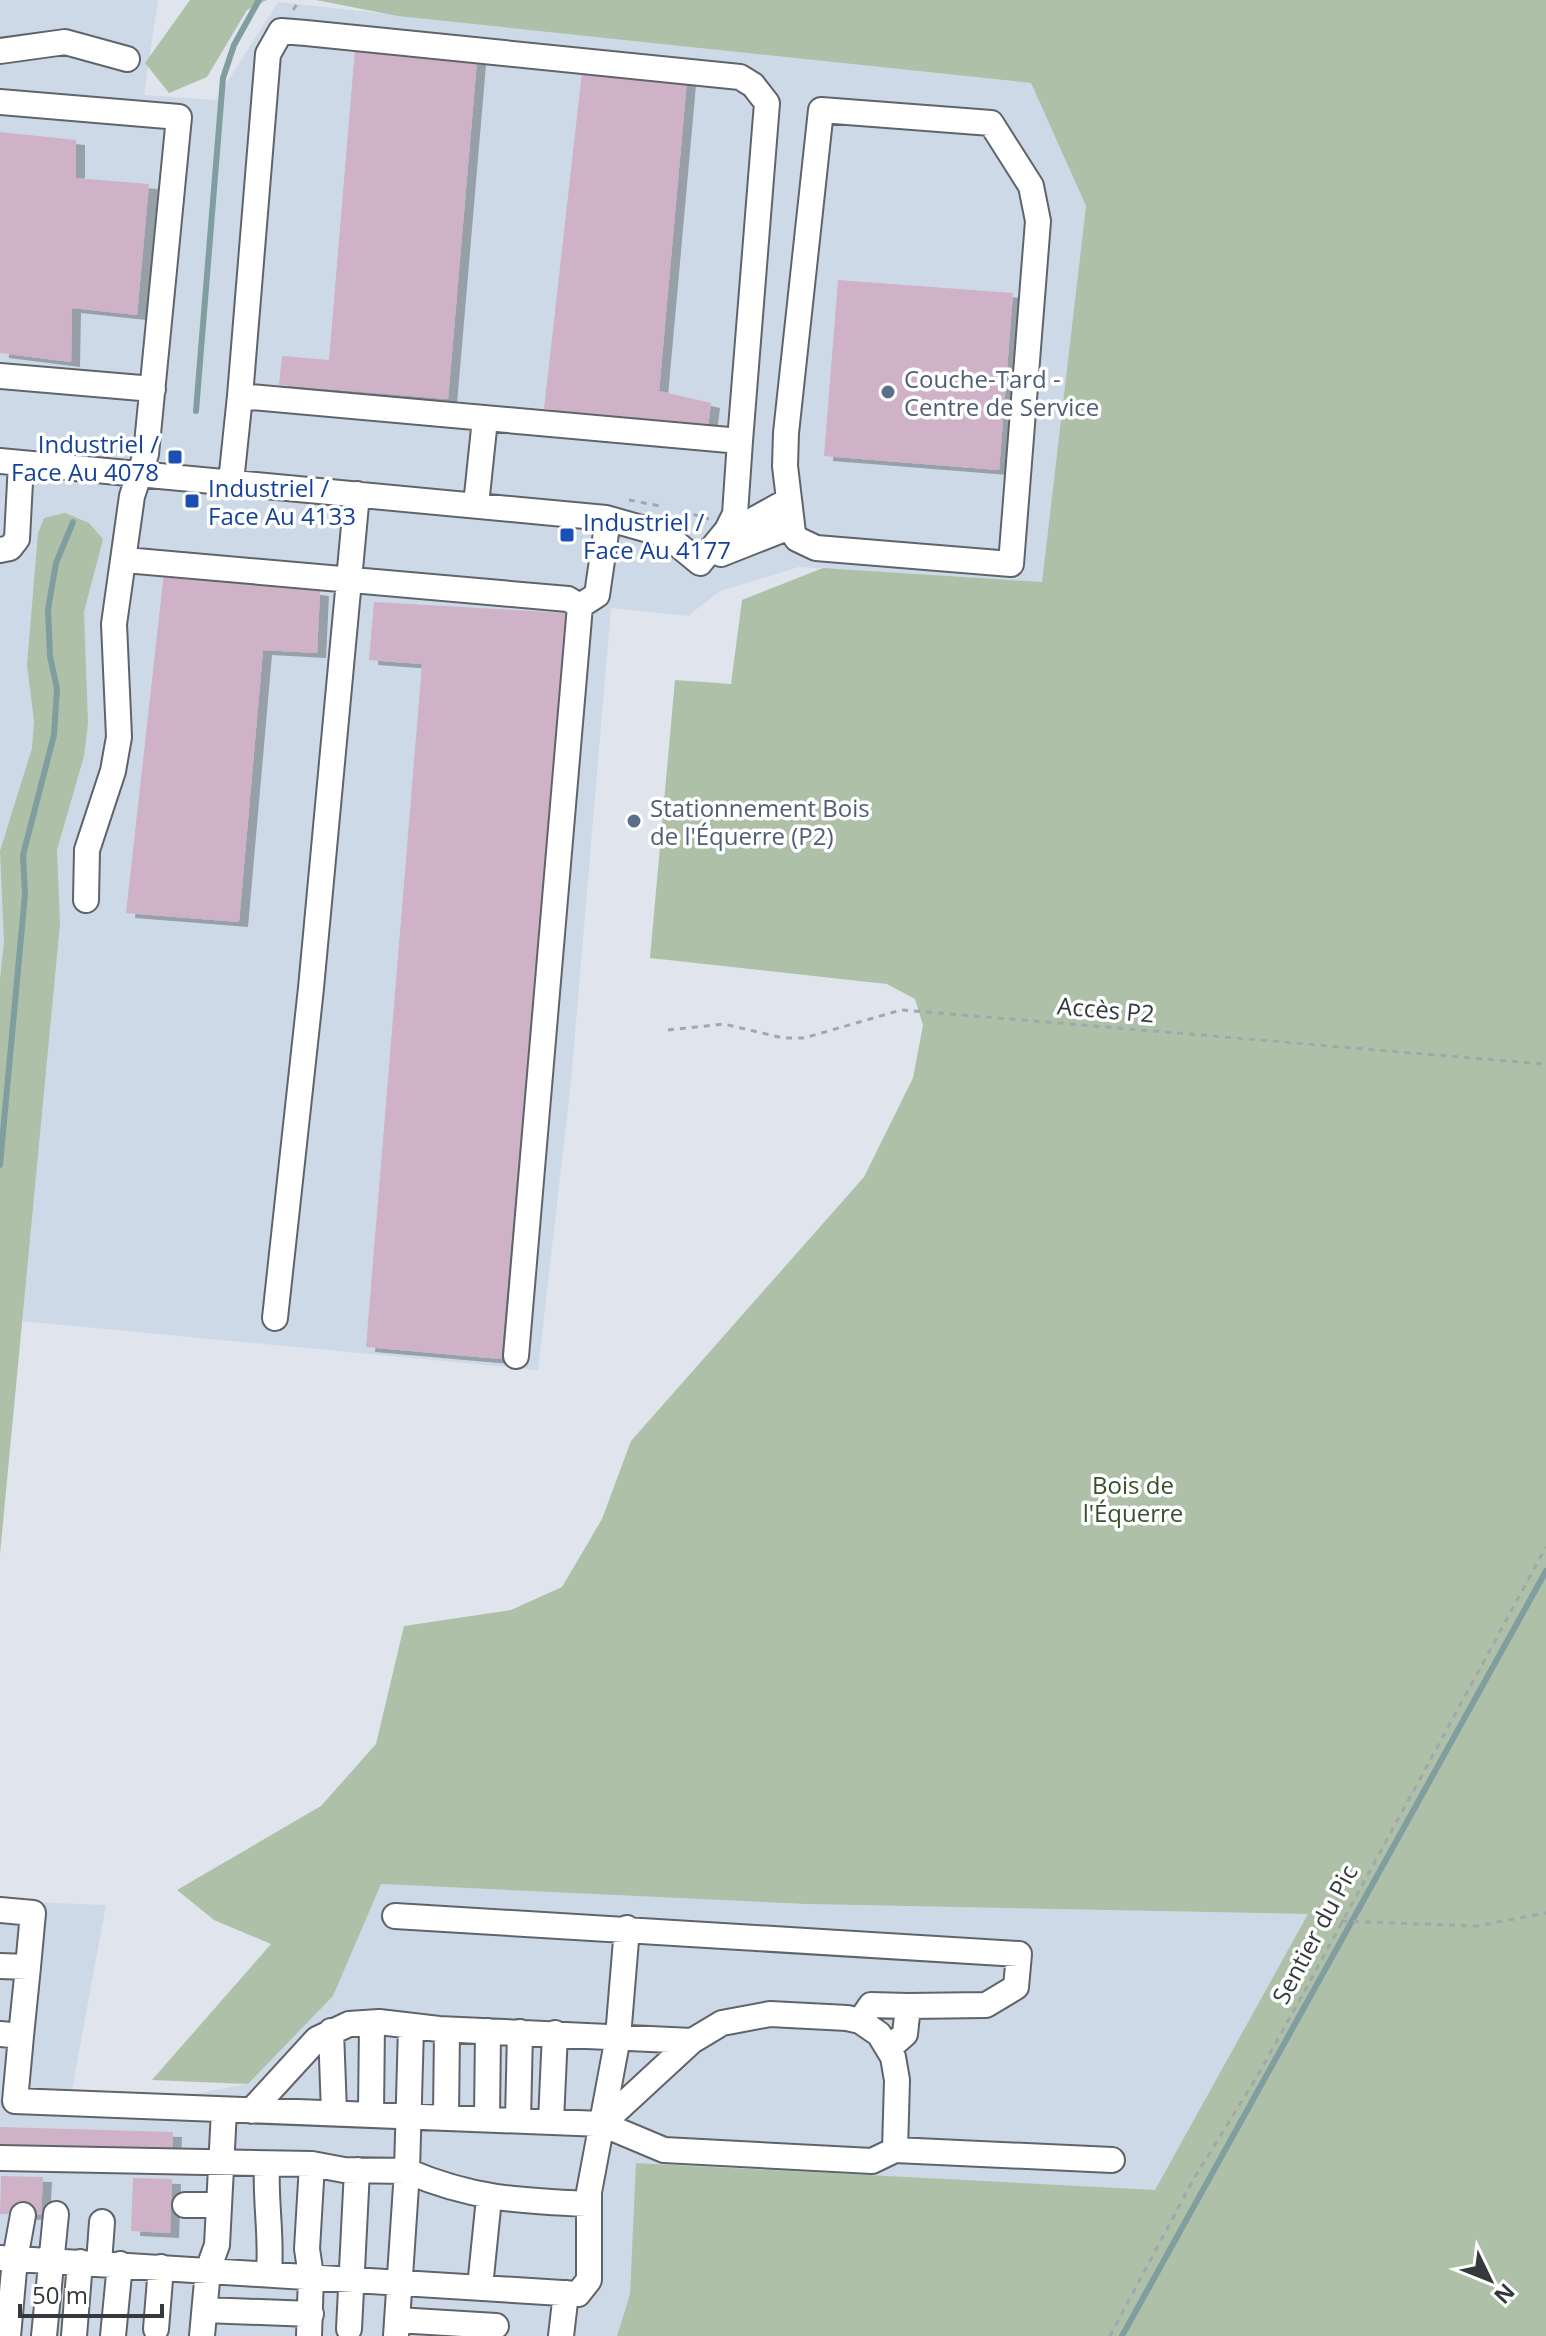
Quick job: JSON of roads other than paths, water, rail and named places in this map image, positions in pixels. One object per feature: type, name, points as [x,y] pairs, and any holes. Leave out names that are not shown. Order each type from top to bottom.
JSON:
[{"type":"street","points":[[231,482],[268,54],[281,31],[740,77],[753,85],[767,103],[735,514],[727,530],[700,563]]},
{"type":"street","points":[[0,51],[65,42],[127,59]]},
{"type":"street","points":[[0,102],[179,117],[146,454],[132,496],[113,642],[119,688],[119,737],[113,771],[87,850],[86,900]]},
{"type":"street","points":[[821,110],[991,123],[1031,186],[1038,221],[1011,564],[816,548],[797,539],[789,500],[786,433],[821,110]]},
{"type":"street","points":[[0,376],[153,389]]},
{"type":"street","points":[[240,396],[740,441]]},
{"type":"street","points":[[476,505],[485,419]]},
{"type":"street","points":[[0,550],[10,548],[17,539],[11,462],[608,519],[666,535],[700,563]]},
{"type":"street","points":[[275,1318],[311,988],[357,494]]},
{"type":"street","points":[[700,563],[744,525],[789,500]]},
{"type":"street","points":[[580,606],[597,595],[608,519]]},
{"type":"street","points":[[700,563],[792,526]]},
{"type":"street","points":[[125,560],[568,599],[580,606]]},
{"type":"street","points":[[516,1356],[580,606]]},
{"type":"street","points":[[0,1910],[33,1913],[25,2003],[11,2035],[8,2102],[409,2114],[602,2124],[664,2150],[872,2161],[895,2150],[1112,2160]]},
{"type":"street","points":[[395,1916],[1019,1954],[1016,1987],[986,2005],[871,2005],[860,2021]]},
{"type":"street","points":[[7,2258],[400,2280],[578,2294],[589,2280],[588,2204],[618,2037],[627,1928]]},
{"type":"street","points":[[0,1966],[28,1967]]},
{"type":"street","points":[[0,2001],[25,2003]]},
{"type":"street","points":[[888,2049],[905,2034],[908,2006]]},
{"type":"street","points":[[602,2124],[692,2041],[722,2023],[754,2015],[785,2014],[860,2021],[879,2034],[888,2049],[897,2080],[895,2150]]},
{"type":"street","points":[[251,2111],[317,2039],[331,2031],[372,2023],[447,2030],[692,2041]]},
{"type":"street","points":[[371,2113],[372,2023]]},
{"type":"street","points":[[411,2027],[407,2171],[396,2328],[496,2326]]},
{"type":"street","points":[[446,2116],[447,2030]]},
{"type":"street","points":[[331,2031],[334,2112]]},
{"type":"street","points":[[487,2118],[488,2031]]},
{"type":"street","points":[[518,2120],[520,2032]]},
{"type":"street","points":[[551,2121],[555,2033]]},
{"type":"street","points":[[202,2336],[208,2270],[217,2245],[224,2110]]},
{"type":"street","points":[[0,2158],[312,2164],[357,2170],[407,2171],[489,2198],[588,2204]]},
{"type":"street","points":[[267,2164],[265,2200],[272,2234],[269,2273]]},
{"type":"street","points":[[205,2310],[310,2325],[311,2276],[307,2249],[312,2164]]},
{"type":"street","points":[[349,2329],[357,2170]]},
{"type":"street","points":[[480,2287],[489,2198]]},
{"type":"street","points":[[185,2205],[219,2205]]},
{"type":"street","points":[[44,2336],[56,2214]]},
{"type":"street","points":[[8,2336],[7,2258],[23,2215]]},
{"type":"street","points":[[102,2222],[100,2263],[113,2336]]},
{"type":"street","points":[[74,2336],[100,2263]]},
{"type":"street","points":[[156,2329],[161,2267]]},
{"type":"street","points":[[561,2336],[566,2293]]},
{"type":"waterway","points":[[196,411],[223,78],[234,45],[259,0]]},
{"type":"waterway","points":[[0,1165],[25,894],[23,855],[54,735],[57,689],[50,656],[48,610],[56,563],[73,522]]},
{"type":"waterway","points":[[1122,2336],[1546,1571]]},
{"type":"place","name":"Couche-Tard - Centre de Service","points":[[888,392]]},
{"type":"place","name":"Industriel / Face Au 4078","points":[[175,457]]},
{"type":"place","name":"Industriel / Face Au 4133","points":[[192,501]]},
{"type":"place","name":"Industriel / Face Au 4177","points":[[567,535]]},
{"type":"place","name":"Stationnement Bois de l'Équerre (P2)","points":[[634,821]]},
{"type":"park label","name":"Bois de l'Équerre","points":[[1133,1498]]}]
